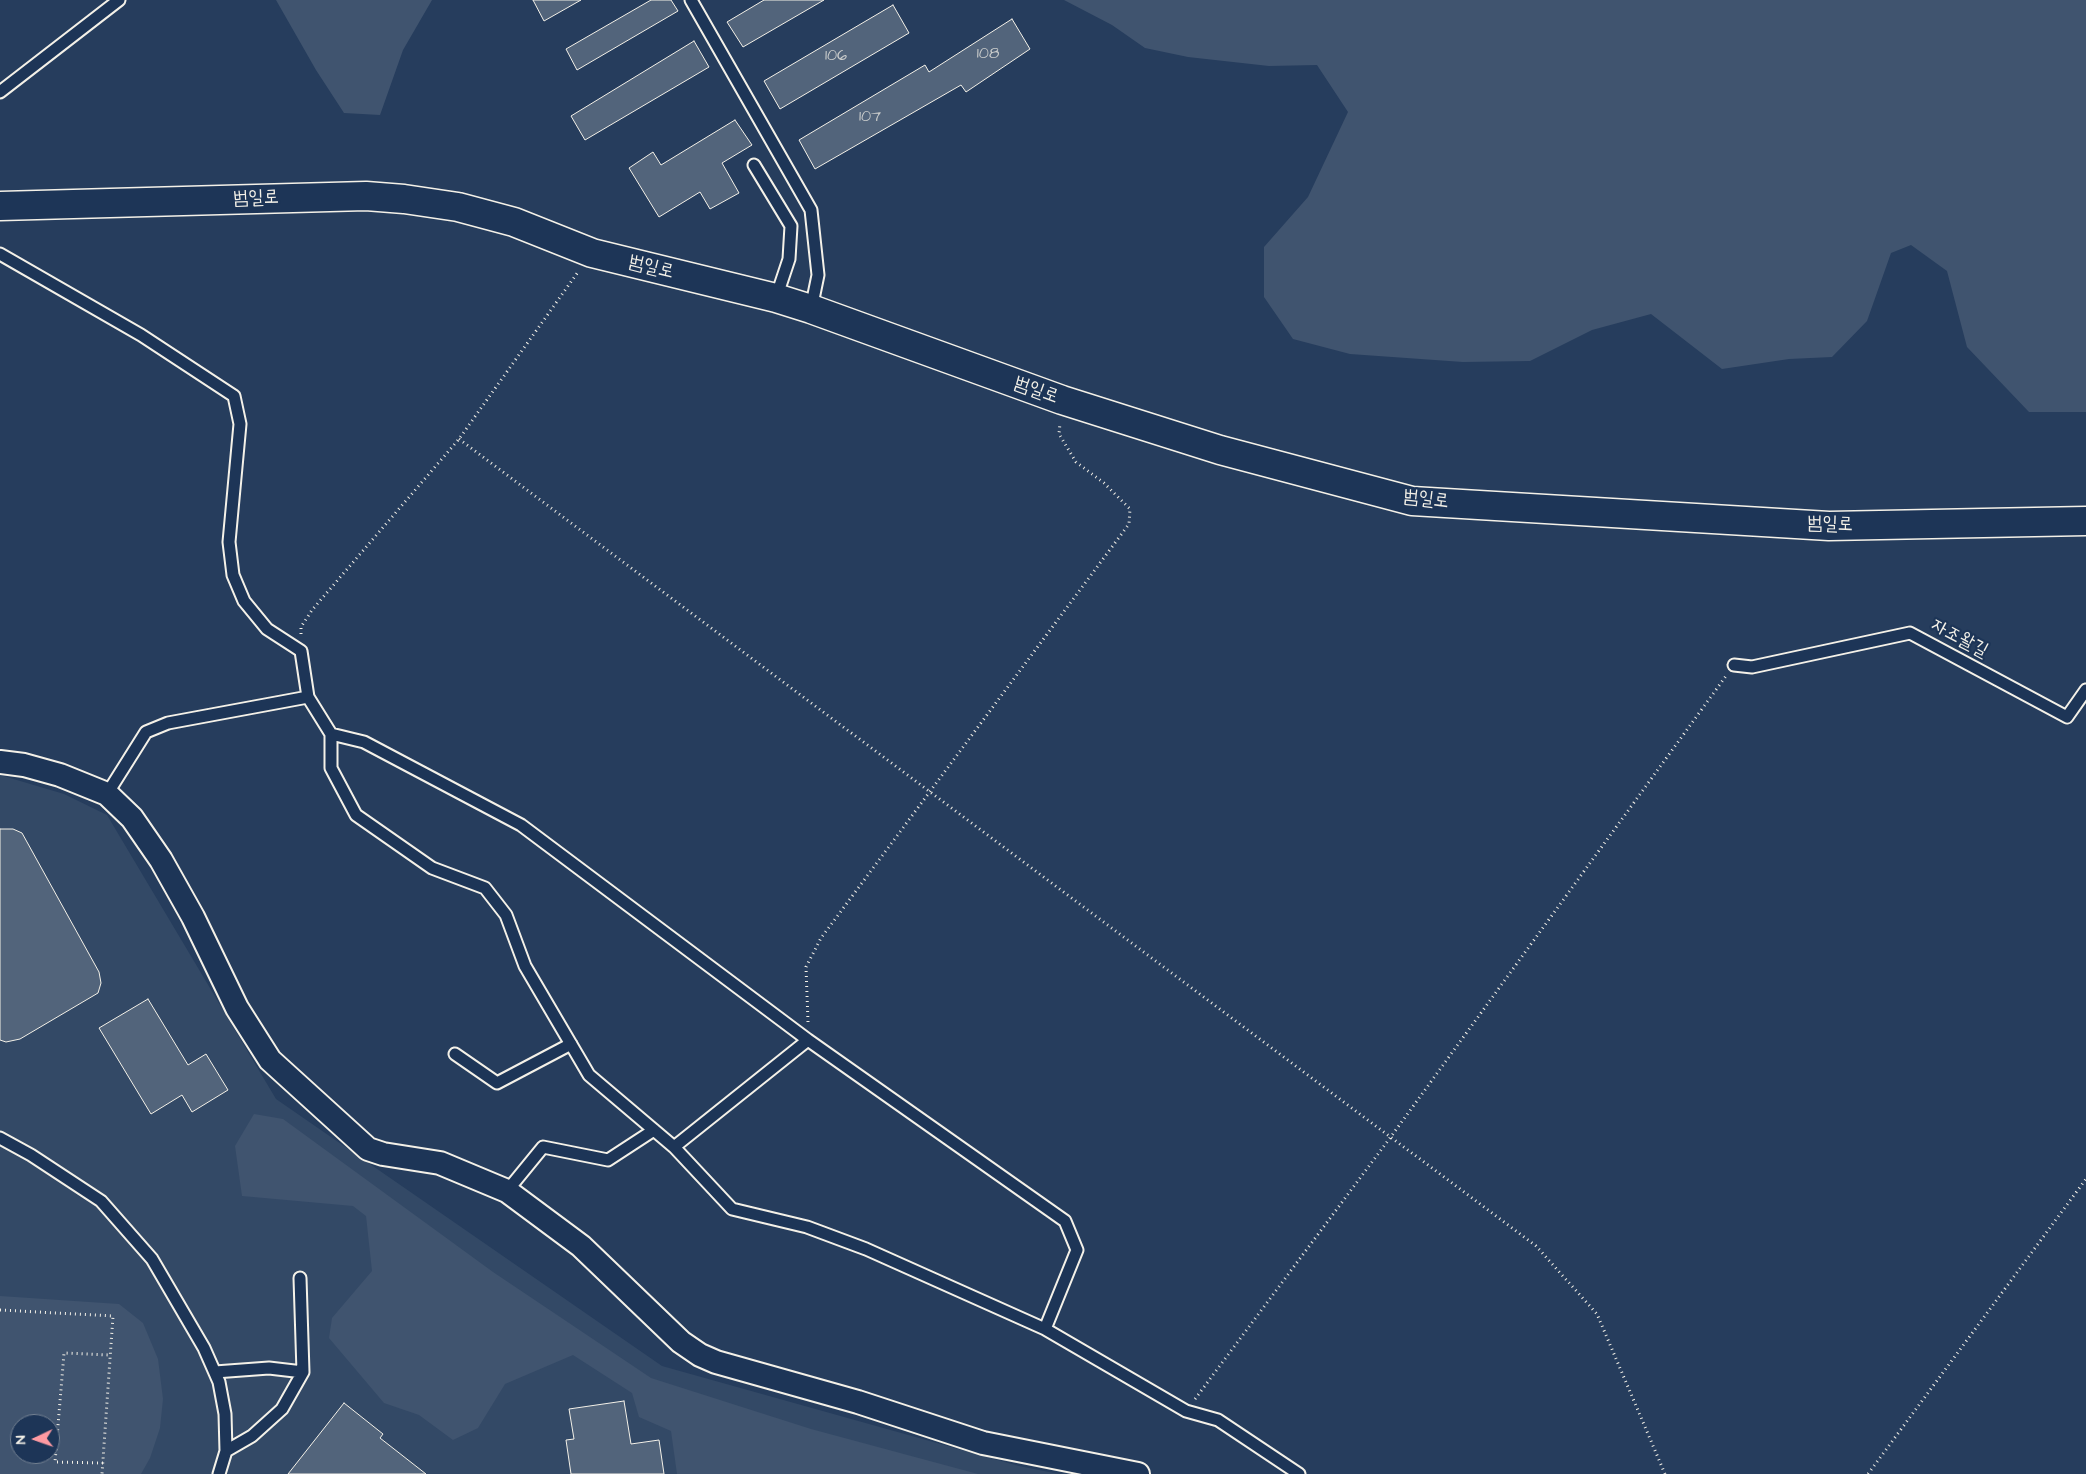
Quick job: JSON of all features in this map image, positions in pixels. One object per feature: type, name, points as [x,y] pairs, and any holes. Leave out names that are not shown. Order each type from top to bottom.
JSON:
[{"type":"street","name":"범일로","points":[[0,206],[366,196],[404,199],[458,208],[514,222],[592,253],[776,298],[811,309],[1062,400],[1220,450],[1412,501],[1829,526],[2086,521]]},
{"type":"street","points":[[0,762],[24,765],[60,774],[107,794],[132,818],[161,860],[193,917],[237,1008],[270,1060],[368,1149],[383,1154],[440,1163],[507,1191],[581,1246],[681,1342],[708,1359],[858,1402],[983,1443],[1138,1474]]},
{"type":"lane","points":[[0,92],[119,0]]},
{"type":"lane","points":[[691,0],[811,210],[818,275],[811,309]]},
{"type":"lane","points":[[754,165],[791,226],[789,259],[776,298]]},
{"type":"lane","points":[[0,254],[141,335],[234,396],[240,424],[229,542],[233,575],[244,601],[267,629],[301,651],[308,697],[331,734],[332,768],[356,815],[432,868],[485,888],[506,915],[525,966],[589,1075],[674,1147],[732,1210],[808,1227],[866,1249],[1045,1329],[1186,1411],[1218,1420],[1299,1474]]},
{"type":"lane","name":"자조왈길","points":[[1734,665],[1752,667],[1910,633],[2068,717],[2086,690]]},
{"type":"lane","points":[[107,794],[146,732],[168,723],[308,697]]},
{"type":"lane","points":[[331,734],[364,742],[521,825],[808,1040],[1065,1221],[1077,1250],[1045,1329]]},
{"type":"lane","points":[[674,1147],[808,1040]]},
{"type":"lane","points":[[455,1054],[497,1083],[571,1044]]},
{"type":"lane","points":[[507,1191],[543,1147],[608,1160],[654,1130]]},
{"type":"lane","points":[[0,1138],[31,1155],[101,1201],[152,1259],[215,1372],[225,1414],[226,1451],[219,1474]]},
{"type":"lane","points":[[226,1451],[252,1436],[282,1409],[303,1372],[300,1278]]},
{"type":"lane","points":[[215,1372],[269,1368],[303,1372]]},
{"type":"path","points":[[301,651],[301,626],[312,610],[459,439],[592,253]]},
{"type":"path","points":[[808,1040],[806,967],[821,938],[1129,524],[1130,509],[1104,482],[1076,462],[1060,434],[1062,400]]},
{"type":"path","points":[[459,439],[1536,1246],[1597,1314],[1665,1474]]},
{"type":"path","points":[[1186,1411],[1390,1138],[1734,665]]},
{"type":"path","points":[[1868,1474],[2086,1179]]},
{"type":"path","points":[[0,1310],[113,1316],[102,1474]]},
{"type":"path","points":[[103,1463],[55,1462],[64,1353],[110,1355]]},
{"type":"shaded area","points":[[276,0],[432,0],[403,50],[380,115],[344,113],[316,70]]},
{"type":"shaded area","points":[[1064,0],[2086,0],[2086,412],[2029,412],[1967,347],[1947,271],[1911,245],[1891,253],[1867,321],[1832,357],[1789,359],[1722,369],[1651,314],[1592,330],[1530,361],[1463,362],[1350,354],[1293,339],[1264,297],[1264,247],[1308,197],[1348,112],[1317,65],[1269,66],[1188,57],[1145,48],[1112,25]]},
{"type":"shaded area","points":[[0,775],[64,794],[107,815],[276,1099],[662,1366],[1019,1466],[1059,1474],[0,1474]]},
{"type":"shaded area","points":[[254,1114],[283,1119],[493,1272],[651,1378],[811,1429],[978,1474],[677,1474],[671,1431],[639,1417],[632,1393],[573,1355],[505,1384],[478,1428],[453,1440],[419,1415],[384,1403],[329,1338],[332,1318],[372,1271],[366,1216],[353,1206],[242,1196],[235,1146]]},
{"type":"shaded area","points":[[0,1296],[119,1304],[143,1323],[158,1359],[163,1399],[160,1428],[150,1458],[141,1474],[0,1474]]},
{"type":"building","points":[[533,0],[581,0],[544,21]]},
{"type":"building","points":[[651,0],[671,0],[678,11],[577,70],[566,49]]},
{"type":"building","points":[[764,0],[824,0],[743,47],[727,22]]},
{"type":"building","points":[[893,5],[909,33],[780,109],[764,81]]},
{"type":"building","points":[[1012,19],[1030,49],[966,92],[961,85],[815,169],[799,140],[925,65],[929,72]]},
{"type":"building","points":[[694,41],[709,67],[585,140],[571,116]]},
{"type":"building","points":[[735,120],[752,145],[722,163],[739,193],[710,209],[700,192],[659,217],[629,168],[653,152],[661,165]]},
{"type":"building","points":[[0,829],[13,829],[22,833],[99,972],[101,983],[98,993],[20,1039],[6,1042],[0,1040]]},
{"type":"building","points":[[148,999],[188,1065],[206,1054],[228,1090],[192,1112],[182,1095],[151,1114],[99,1028]]},
{"type":"building","points":[[624,1401],[631,1444],[659,1440],[664,1474],[571,1474],[566,1440],[574,1439],[569,1409]]},
{"type":"building","points":[[344,1403],[383,1434],[380,1438],[426,1474],[288,1474]]}]
